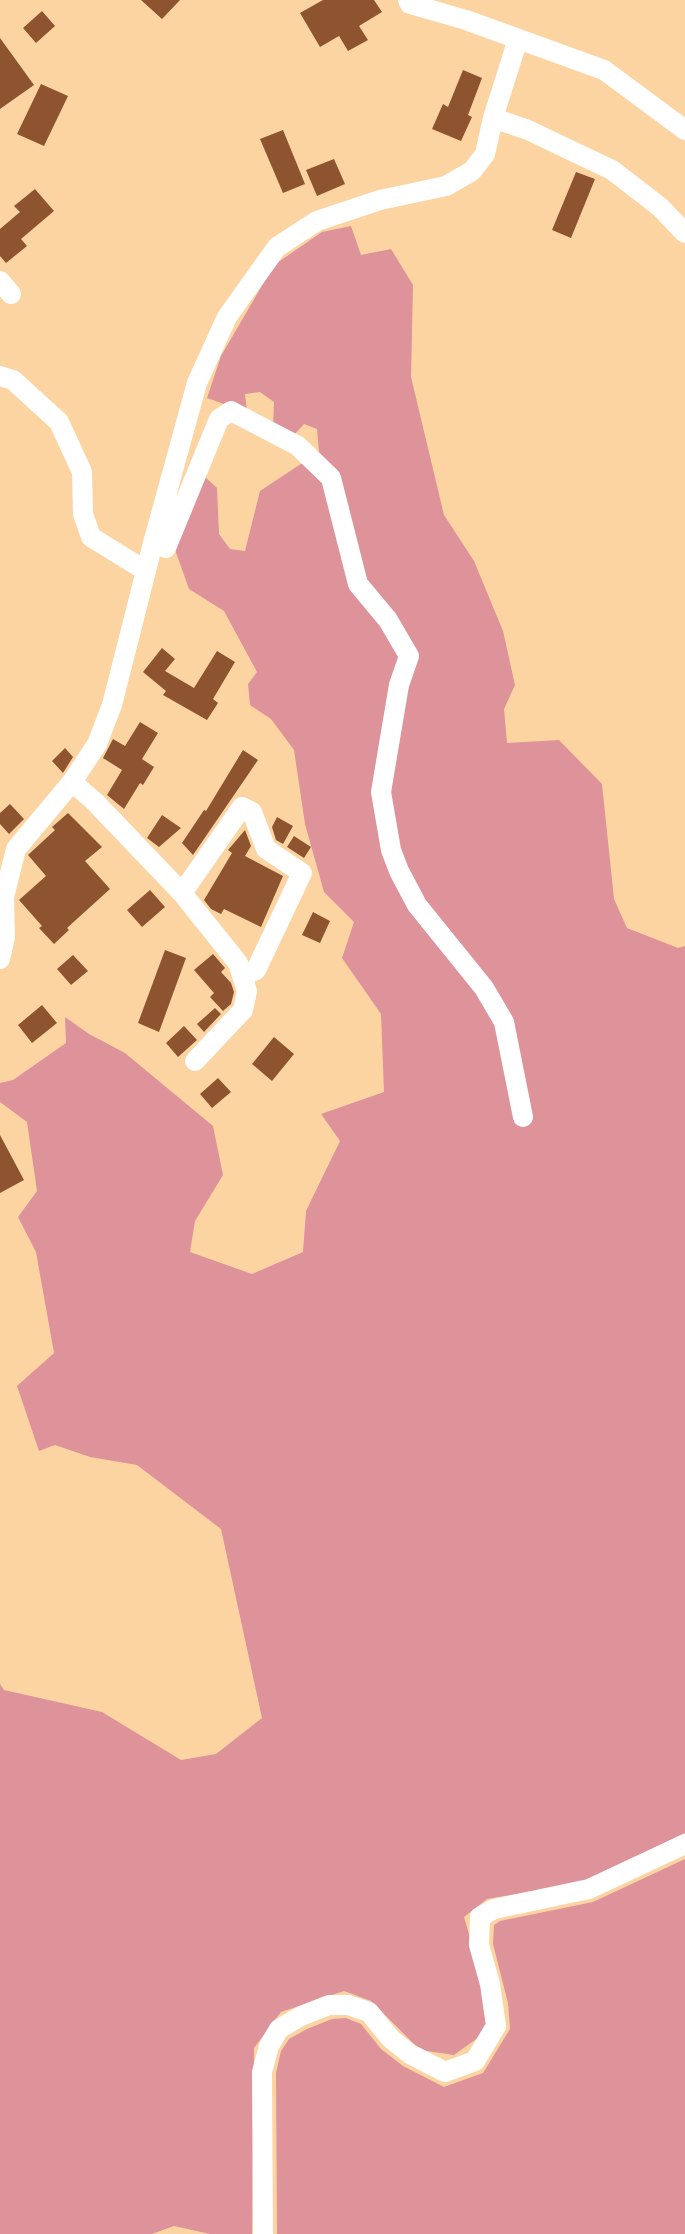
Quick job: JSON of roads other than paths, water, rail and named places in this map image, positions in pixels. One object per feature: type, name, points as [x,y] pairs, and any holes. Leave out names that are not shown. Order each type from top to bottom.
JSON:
[{"type":"street","points":[[408,0],[410,4],[466,20],[604,70],[685,130]]},
{"type":"street","points":[[0,959],[5,937],[2,894],[16,849],[72,782],[97,744],[112,705],[197,383],[227,317],[277,247],[317,221],[380,200],[446,186],[472,171],[485,154],[518,39]]},
{"type":"street","points":[[493,118],[528,130],[612,170],[660,207],[685,233]]},
{"type":"street","points":[[0,376],[13,380],[59,422],[82,472],[83,514],[91,537],[146,571]]},
{"type":"street","points":[[153,543],[166,548],[219,419],[231,411],[298,446],[331,478],[358,584],[388,620],[409,656],[399,685],[381,792],[391,850],[417,905],[484,988],[504,1022],[523,1117]]},
{"type":"street","points":[[72,782],[182,893],[238,963],[247,991],[243,1010],[195,1061]]},
{"type":"street","points":[[182,893],[242,807],[252,812],[266,849],[302,873],[256,970],[242,976]]},
{"type":"street","points":[[263,2234],[262,2072],[269,2046],[279,2029],[329,2005],[348,2005],[369,2012],[391,2039],[410,2054],[445,2072],[475,2061],[496,2026],[490,1984],[479,1945],[480,1917],[494,1909],[589,1889],[685,1844]]}]
